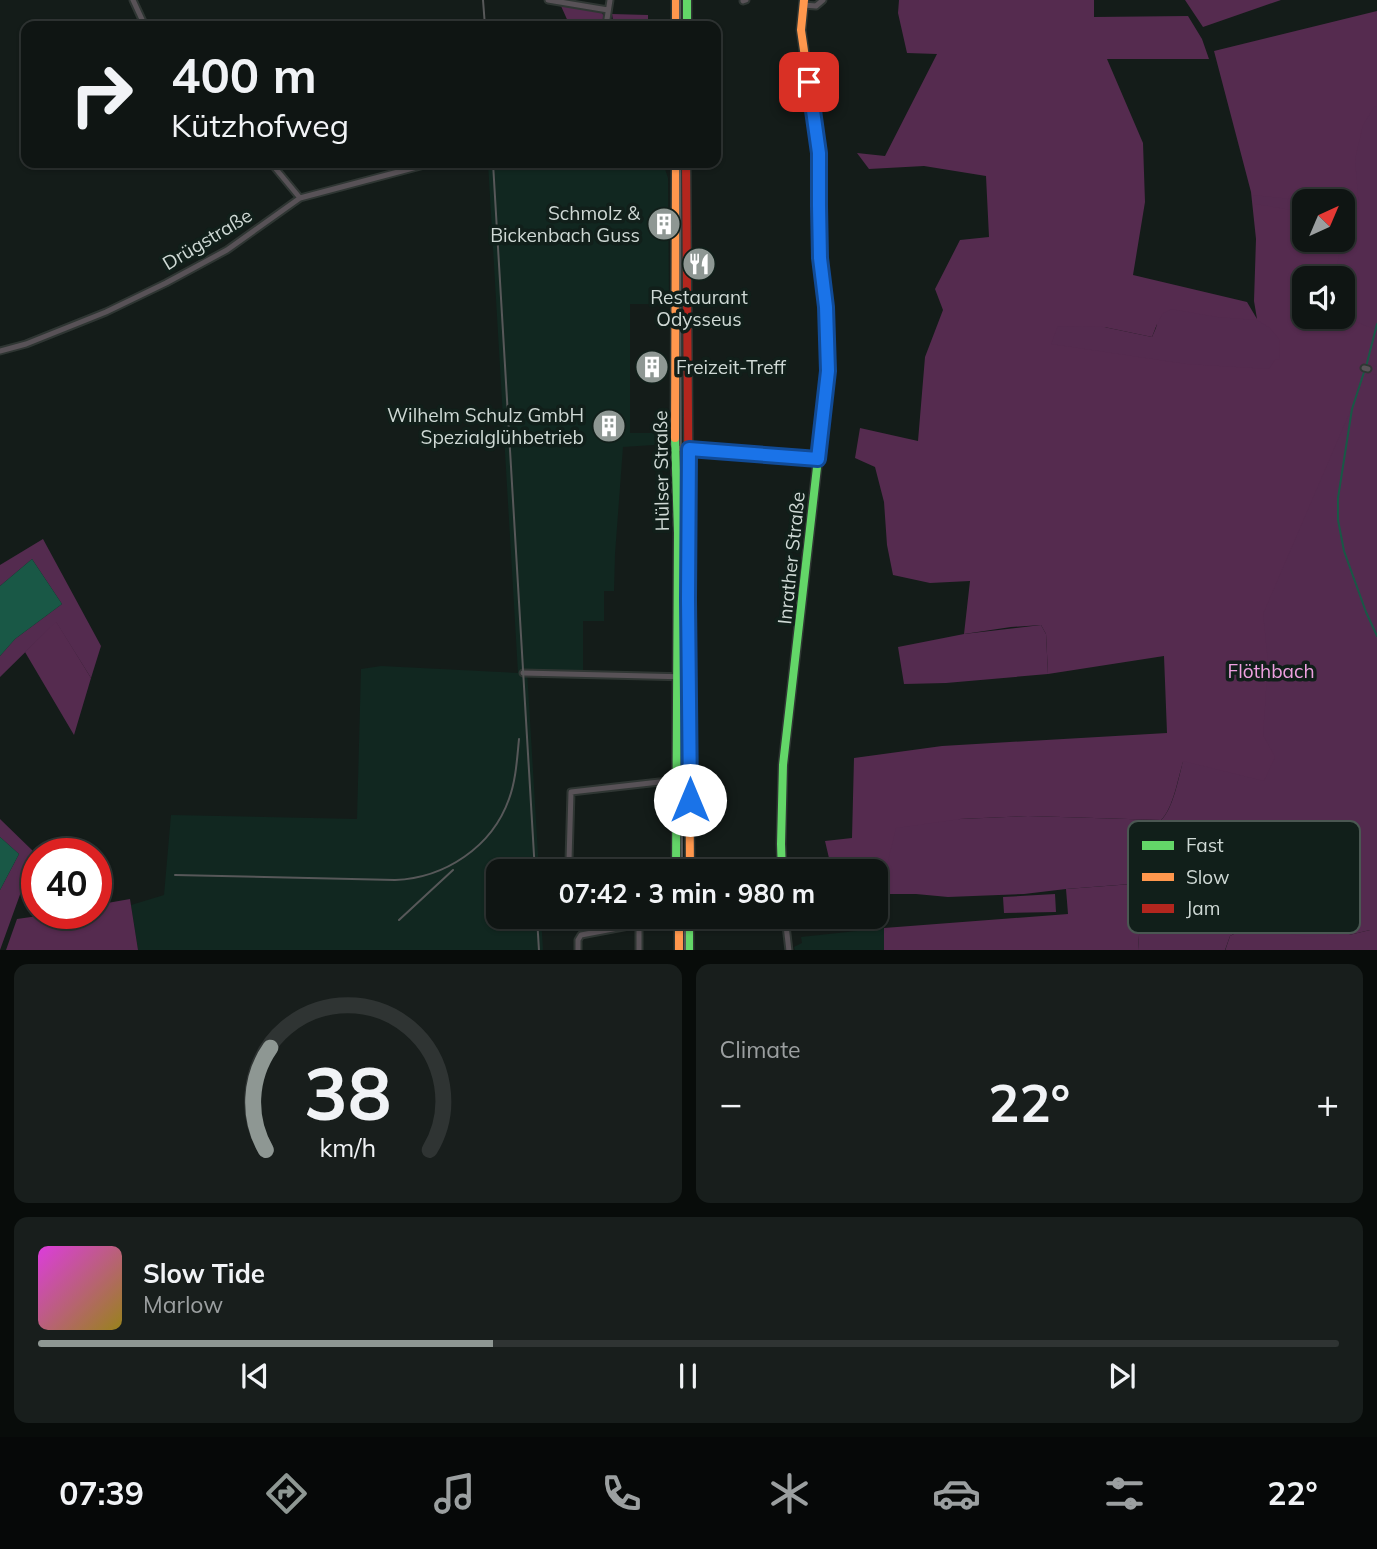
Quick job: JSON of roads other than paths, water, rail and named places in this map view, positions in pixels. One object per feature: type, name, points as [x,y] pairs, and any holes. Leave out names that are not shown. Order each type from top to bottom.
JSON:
[{"type":"street","points":[[133,0],[143,21]]},
{"type":"street","points":[[548,0],[608,10]]},
{"type":"street","points":[[608,21],[610,0]]},
{"type":"street","points":[[676,0],[676,21]]},
{"type":"street","points":[[687,0],[687,21]]},
{"type":"street","points":[[804,2],[816,6],[823,0]]},
{"type":"street","name":"Inrather Straße","points":[[782,859],[783,765],[828,371],[826,307],[821,265],[819,153],[801,30],[804,2]]},
{"type":"street","points":[[275,168],[300,198]]},
{"type":"street","name":"Drügstraße","points":[[0,351],[36,340],[106,312],[166,283],[227,250],[300,198],[413,168]]},
{"type":"street","name":"Hülser Straße","points":[[676,168],[676,859]]},
{"type":"street","name":"Hülser Straße","points":[[686,168],[690,859]]},
{"type":"street","points":[[675,448],[818,459]]},
{"type":"street","points":[[523,673],[690,677]]},
{"type":"street","points":[[569,859],[570,792],[677,780]]},
{"type":"street","points":[[578,950],[581,935],[613,929]]},
{"type":"street","points":[[639,929],[639,950]]},
{"type":"street","points":[[679,929],[679,950]]},
{"type":"street","points":[[689,929],[689,950]]},
{"type":"street","points":[[786,929],[789,950]]},
{"type":"waterway","name":"Flöthbach","points":[[1377,324],[1352,409],[1338,498],[1338,520],[1344,551],[1377,636]]},
{"type":"tram line","points":[[680,0],[680,21]]},
{"type":"tram line","points":[[680,168],[682,859]]},
{"type":"tram line","points":[[685,929],[685,950]]},
{"type":"railway","points":[[483,0],[485,21]]},
{"type":"railway","points":[[493,168],[534,859]]},
{"type":"railway","points":[[175,875],[395,880],[432,873],[464,857],[491,832],[509,799],[519,739]]},
{"type":"railway","points":[[399,920],[453,870]]},
{"type":"railway","points":[[538,929],[539,950]]},
{"type":"place","name":"Schmolz & Bickenbach Guss","points":[[664,224]]},
{"type":"place","name":"Restaurant Odysseus","points":[[699,264]]},
{"type":"place","name":"Freizeit-Treff","points":[[652,367]]},
{"type":"place","name":"Wilhelm Schulz GmbH Spezialglühbetrieb","points":[[609,426]]}]
